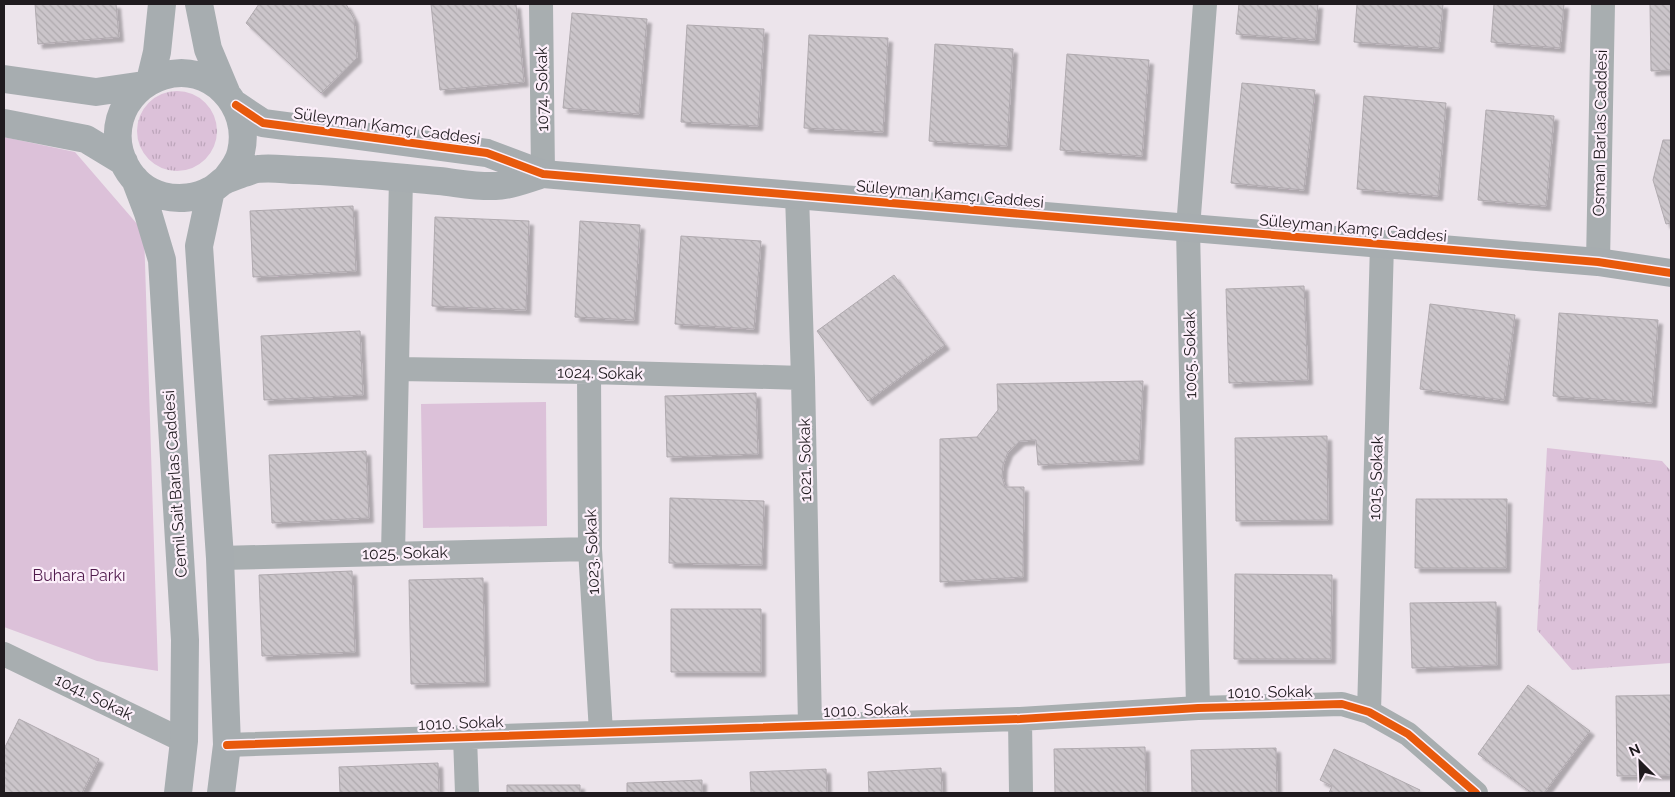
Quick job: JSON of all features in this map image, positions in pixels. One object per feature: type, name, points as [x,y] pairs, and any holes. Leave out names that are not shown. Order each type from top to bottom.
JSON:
[{"type":"street","points":[[129,171],[119,151],[117,135],[120,118],[126,103],[147,83],[158,52],[162,4]]},
{"type":"street","points":[[4,123],[86,139],[129,171],[148,190],[163,196],[179,198],[196,197],[217,186],[234,168],[241,153],[242,120],[208,49],[199,4]]},
{"type":"street","name":"1074. Sokak","points":[[540,4],[543,174]]},
{"type":"street","name":"1005. Sokak","points":[[1198,708],[1188,228],[1205,4]]},
{"type":"street","name":"Osman Barlas Caddesi","points":[[1598,262],[1603,4]]},
{"type":"street","points":[[4,79],[96,92],[147,83],[165,75],[182,73],[198,76],[213,82],[231,98]]},
{"type":"street","name":"Süleyman Kamçı Caddesi","points":[[231,98],[263,123],[487,153],[543,174],[1598,262],[1671,273]]},
{"type":"street","name":"Süleyman Kamçı Caddesi","points":[[217,186],[258,169],[330,172],[497,186],[543,174]]},
{"type":"street","name":"Cemil Sait Barlas Caddesi","points":[[129,171],[148,214],[162,260],[185,640],[184,741],[178,793]]},
{"type":"street","points":[[393,554],[401,178]]},
{"type":"street","points":[[217,186],[199,246],[220,558],[227,745],[221,793]]},
{"type":"street","name":"1021. Sokak","points":[[797,195],[803,378],[810,726]]},
{"type":"street","name":"1015. Sokak","points":[[1369,712],[1382,244]]},
{"type":"street","name":"1024. Sokak","points":[[397,369],[803,378]]},
{"type":"street","name":"1023. Sokak","points":[[589,372],[590,549],[602,732]]},
{"type":"street","name":"1025. Sokak","points":[[220,558],[590,549]]},
{"type":"street","name":"1041. Sokak","points":[[4,654],[184,741]]},
{"type":"street","name":"1010. Sokak","points":[[227,745],[1020,719],[1198,708],[1342,704],[1369,712],[1408,734],[1476,793]]},
{"type":"street","points":[[1020,719],[1021,793]]},
{"type":"street","points":[[465,737],[467,793]]},
{"type":"green space","points":[[169,91],[185,91],[206,102],[217,123],[217,139],[206,160],[185,171],[169,171],[155,165],[143,153],[137,139],[137,123],[143,109],[155,97]]},
{"type":"green space","name":"Buhara Parkı","points":[[4,137],[75,152],[144,232],[158,671],[97,661],[4,627]]},
{"type":"green space","points":[[546,402],[547,526],[423,528],[421,404]]},
{"type":"green space","points":[[1547,448],[1662,461],[1671,471],[1671,663],[1572,670],[1537,630]]},
{"type":"building","points":[[35,4],[116,4],[119,37],[38,44]]},
{"type":"building","points":[[259,4],[346,4],[354,19],[357,58],[321,93],[246,23]]},
{"type":"building","points":[[431,4],[516,4],[524,82],[440,90]]},
{"type":"building","points":[[1239,4],[1318,4],[1315,40],[1236,34]]},
{"type":"building","points":[[1357,4],[1443,4],[1439,48],[1354,42]]},
{"type":"building","points":[[1494,4],[1564,4],[1560,48],[1491,42]]},
{"type":"building","points":[[1650,4],[1671,4],[1671,70],[1651,71]]},
{"type":"building","points":[[572,13],[647,19],[639,114],[563,108]]},
{"type":"building","points":[[687,25],[764,29],[758,126],[681,122]]},
{"type":"building","points":[[809,35],[888,38],[883,132],[804,128]]},
{"type":"building","points":[[935,44],[1013,49],[1007,146],[929,141]]},
{"type":"building","points":[[1067,54],[1149,60],[1142,156],[1060,150]]},
{"type":"building","points":[[1242,83],[1315,90],[1304,190],[1231,183]]},
{"type":"building","points":[[1364,96],[1446,103],[1438,196],[1357,189]]},
{"type":"building","points":[[1486,110],[1554,116],[1546,206],[1478,200]]},
{"type":"building","points":[[1663,140],[1671,140],[1671,223],[1666,224],[1653,180]]},
{"type":"building","points":[[353,206],[356,271],[253,277],[250,211]]},
{"type":"building","points":[[435,217],[529,221],[526,310],[432,306]]},
{"type":"building","points":[[580,221],[640,225],[634,320],[575,317]]},
{"type":"building","points":[[681,236],[761,241],[754,329],[675,324]]},
{"type":"building","points":[[894,275],[945,345],[868,401],[817,331]]},
{"type":"building","points":[[1304,286],[1308,380],[1229,383],[1226,289]]},
{"type":"building","points":[[1430,304],[1515,315],[1504,400],[1420,389]]},
{"type":"building","points":[[1559,313],[1658,320],[1652,403],[1553,396]]},
{"type":"building","points":[[360,331],[363,395],[264,400],[261,336]]},
{"type":"building","points":[[1143,381],[1139,460],[1038,465],[1036,440],[1020,441],[1008,452],[1003,465],[1002,477],[1005,487],[1024,487],[1023,577],[940,582],[940,439],[977,437],[998,410],[997,384]]},
{"type":"building","points":[[756,393],[758,454],[667,457],[665,396]]},
{"type":"building","points":[[1327,436],[1328,520],[1236,521],[1235,438]]},
{"type":"building","points":[[366,451],[369,518],[272,523],[269,455]]},
{"type":"building","points":[[670,498],[764,501],[762,565],[669,563]]},
{"type":"building","points":[[1416,499],[1507,499],[1506,568],[1415,568]]},
{"type":"building","points":[[352,571],[355,652],[262,656],[259,575]]},
{"type":"building","points":[[1235,574],[1332,575],[1331,659],[1234,659]]},
{"type":"building","points":[[483,578],[485,682],[411,684],[409,580]]},
{"type":"building","points":[[1496,602],[1497,665],[1412,668],[1410,603]]},
{"type":"building","points":[[671,609],[761,609],[761,672],[671,672]]},
{"type":"building","points":[[1528,685],[1590,731],[1544,793],[1532,793],[1478,754]]},
{"type":"building","points":[[1671,695],[1671,775],[1617,776],[1616,696]]},
{"type":"building","points":[[19,719],[99,759],[82,793],[4,793],[4,749]]},
{"type":"building","points":[[1145,747],[1146,793],[1055,793],[1054,749]]},
{"type":"building","points":[[1276,748],[1277,793],[1192,793],[1191,750]]},
{"type":"building","points":[[1334,749],[1420,790],[1418,793],[1329,793],[1332,786],[1320,780]]},
{"type":"building","points":[[438,763],[439,793],[340,793],[339,767]]},
{"type":"building","points":[[941,768],[942,793],[869,793],[868,772]]},
{"type":"building","points":[[826,769],[827,793],[751,793],[750,772]]},
{"type":"building","points":[[702,780],[702,793],[627,793],[627,783]]},
{"type":"building","points":[[507,785],[580,785],[580,793],[507,793]]},
{"type":"cycle path","points":[[236,105],[263,123],[487,153],[543,174],[1598,262],[1671,273]]},
{"type":"cycle path","points":[[227,745],[1020,719],[1198,708],[1342,704],[1369,712],[1408,734],[1476,793]]}]
